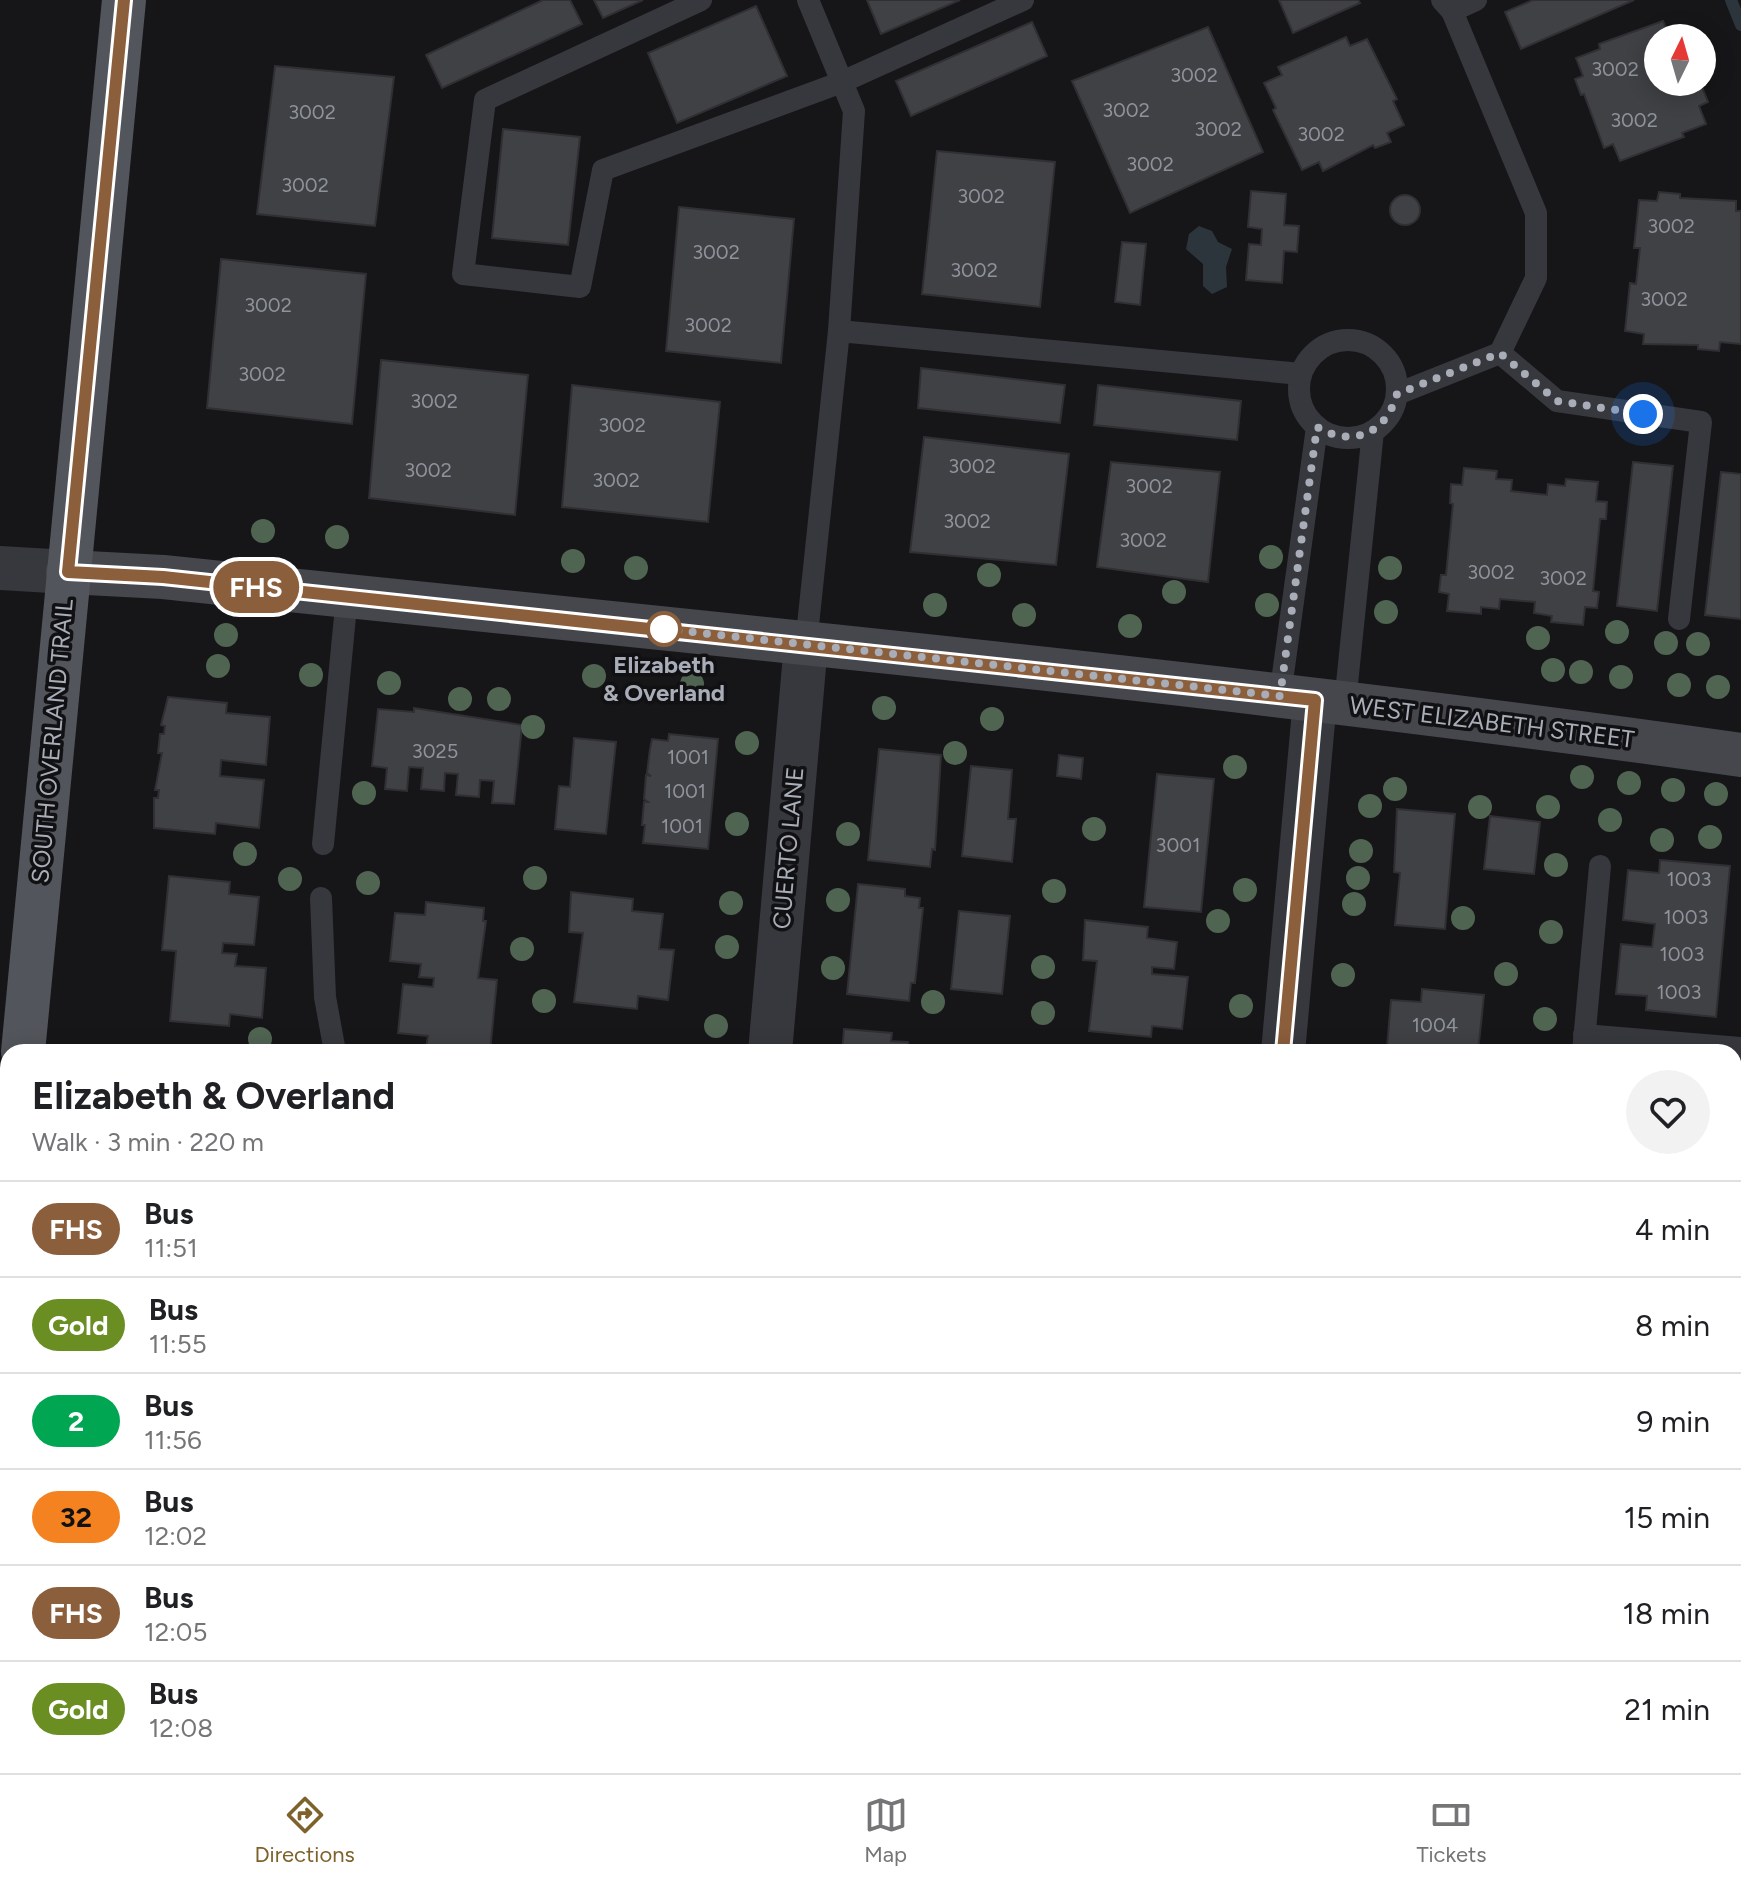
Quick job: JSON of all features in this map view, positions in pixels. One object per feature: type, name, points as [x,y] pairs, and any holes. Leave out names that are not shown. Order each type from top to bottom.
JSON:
[{"type":"main road","name":"SOUTH OVERLAND TRAIL","points":[[24,1044],[124,0]]},
{"type":"main road","name":"WEST ELIZABETH STREET","points":[[68,572],[163,577],[806,644],[1486,719],[1741,755]]},
{"type":"street","name":"WEST ELIZABETH STREET","points":[[0,568],[68,572]]},
{"type":"street","name":"CUERTO LANE","points":[[771,1044],[806,644]]},
{"type":"street","points":[[1284,1044],[1314,700]]},
{"type":"lane","points":[[701,0],[485,100],[463,274],[580,287],[603,170],[842,82],[1023,0]]},
{"type":"lane","points":[[806,644],[839,331],[854,111],[808,0]]},
{"type":"lane","points":[[1397,394],[1500,353],[1536,278],[1536,213],[1447,6],[1476,0]]},
{"type":"lane","points":[[839,331],[1301,374]]},
{"type":"lane","points":[[1350,339],[1380,351],[1396,378],[1397,394],[1385,422],[1373,431],[1344,438],[1317,427],[1300,404],[1301,374],[1308,360],[1320,348],[1350,339]]},
{"type":"lane","points":[[1500,353],[1557,401],[1701,422],[1679,619]]},
{"type":"lane","points":[[1314,700],[1317,427]]},
{"type":"lane","points":[[1314,700],[1373,431]]},
{"type":"lane","points":[[323,844],[347,596]]},
{"type":"lane","points":[[1600,866],[1584,1043],[1615,1044]]},
{"type":"lane","points":[[321,898],[325,997],[334,1044]]},
{"type":"shaded area","points":[[1199,226],[1212,231],[1218,242],[1232,249],[1226,267],[1227,287],[1212,294],[1203,286],[1203,264],[1186,249],[1189,234]]},
{"type":"building","points":[[543,0],[570,0],[582,24],[442,88],[426,55]]},
{"type":"building","points":[[594,0],[643,0],[603,18]]},
{"type":"building","points":[[867,0],[960,0],[881,34]]},
{"type":"building","points":[[1279,0],[1358,0],[1360,3],[1293,33]]},
{"type":"building","points":[[1533,0],[1634,0],[1521,49],[1505,12]]},
{"type":"building","points":[[756,6],[787,76],[677,123],[648,53]]},
{"type":"building","points":[[1032,22],[1047,56],[911,116],[896,81]]},
{"type":"building","points":[[1208,27],[1263,152],[1130,213],[1072,81]]},
{"type":"building","points":[[1644,28],[1644,96],[1706,96],[1708,102],[1699,106],[1706,124],[1682,133],[1684,137],[1620,161],[1613,144],[1604,148],[1584,94],[1581,95],[1575,79],[1583,76],[1576,58],[1600,49],[1599,44]]},
{"type":"building","points":[[1346,37],[1350,46],[1367,39],[1397,99],[1393,101],[1404,125],[1387,133],[1391,142],[1375,148],[1373,145],[1323,171],[1319,162],[1302,170],[1273,110],[1276,108],[1264,83],[1282,75],[1278,67]]},
{"type":"building","points":[[275,66],[394,77],[375,226],[257,214]]},
{"type":"building","points":[[503,129],[580,137],[568,245],[492,238]]},
{"type":"building","points":[[937,151],[1055,162],[1040,307],[922,294]]},
{"type":"building","points":[[1251,191],[1286,194],[1284,225],[1299,226],[1297,252],[1284,251],[1282,283],[1246,280],[1249,244],[1261,245],[1262,229],[1248,227]]},
{"type":"building","points":[[1659,192],[1680,194],[1680,198],[1736,201],[1736,211],[1741,211],[1741,344],[1720,342],[1719,351],[1698,349],[1698,345],[1643,344],[1644,334],[1625,331],[1630,283],[1636,284],[1640,248],[1634,248],[1639,200],[1657,201]]},
{"type":"building","points":[[1405,195],[1416,199],[1420,210],[1416,221],[1405,225],[1394,221],[1390,210],[1394,199]]},
{"type":"building","points":[[679,207],[794,219],[781,363],[666,351]]},
{"type":"building","points":[[1122,242],[1146,244],[1140,305],[1115,302]]},
{"type":"building","points":[[221,259],[366,274],[352,424],[207,408]]},
{"type":"building","points":[[381,360],[528,375],[515,515],[369,498]]},
{"type":"building","points":[[921,368],[1065,385],[1060,423],[918,408]]},
{"type":"building","points":[[572,385],[720,402],[708,522],[562,507]]},
{"type":"building","points":[[1098,385],[1241,401],[1237,440],[1094,425]]},
{"type":"building","points":[[924,437],[1069,454],[1056,565],[910,552]]},
{"type":"building","points":[[1111,462],[1220,472],[1208,582],[1097,567]]},
{"type":"building","points":[[1633,462],[1673,466],[1657,611],[1617,606]]},
{"type":"building","points":[[1464,468],[1497,471],[1496,479],[1512,480],[1511,491],[1547,495],[1548,484],[1565,486],[1566,479],[1598,482],[1596,501],[1607,502],[1606,519],[1600,519],[1593,591],[1599,592],[1597,608],[1585,607],[1583,625],[1551,622],[1552,616],[1534,613],[1535,602],[1500,599],[1499,609],[1481,607],[1481,614],[1447,611],[1449,594],[1439,592],[1441,575],[1446,575],[1453,504],[1450,503],[1451,484],[1462,485]]},
{"type":"building","points":[[1721,472],[1741,474],[1741,619],[1705,615]]},
{"type":"building","points":[[168,697],[227,703],[226,713],[270,717],[266,765],[221,760],[220,776],[264,780],[259,828],[216,823],[215,834],[154,828],[154,798],[158,798],[159,790],[155,790],[162,753],[158,753],[160,734],[164,734],[165,726],[161,725]]},
{"type":"building","points":[[414,708],[522,725],[514,804],[492,803],[494,781],[480,780],[479,797],[456,795],[458,774],[445,773],[444,791],[421,789],[423,768],[409,767],[407,791],[385,789],[387,768],[372,766],[378,709],[414,712]]},
{"type":"building","points":[[669,734],[718,739],[708,849],[643,843],[644,802],[648,802],[644,799],[646,775],[651,776],[647,773],[652,739],[668,741]]},
{"type":"building","points":[[574,738],[616,742],[606,834],[555,829],[559,786],[570,787]]},
{"type":"building","points":[[879,749],[941,755],[935,850],[932,849],[930,867],[868,860]]},
{"type":"building","points":[[1059,755],[1083,758],[1081,779],[1057,776]]},
{"type":"building","points":[[971,766],[1012,770],[1008,819],[1016,819],[1012,862],[962,856]]},
{"type":"building","points":[[1157,774],[1214,779],[1201,912],[1144,907]]},
{"type":"building","points":[[1397,809],[1455,814],[1445,929],[1395,925],[1400,873],[1394,872]]},
{"type":"building","points":[[1490,816],[1540,822],[1534,874],[1484,869]]},
{"type":"building","points":[[1660,860],[1730,866],[1716,1017],[1646,1010],[1647,996],[1616,994],[1621,944],[1652,947],[1655,924],[1623,920],[1628,870],[1659,873]]},
{"type":"building","points":[[169,876],[230,882],[229,894],[259,897],[254,945],[223,943],[222,953],[237,954],[235,966],[266,968],[262,1018],[230,1014],[229,1026],[170,1021],[176,951],[162,950]]},
{"type":"building","points":[[858,884],[905,889],[905,896],[920,898],[919,908],[923,908],[915,983],[911,983],[909,1001],[847,994]]},
{"type":"building","points":[[571,892],[633,899],[632,911],[663,914],[659,949],[674,950],[668,1000],[638,996],[637,1009],[574,1002],[583,933],[569,932]]},
{"type":"building","points":[[426,902],[484,908],[483,921],[486,921],[478,978],[497,980],[491,1044],[427,1044],[428,1036],[398,1033],[403,984],[433,987],[434,978],[419,977],[421,964],[390,961],[395,913],[425,915]]},
{"type":"building","points":[[959,911],[1010,916],[1002,994],[951,989]]},
{"type":"building","points":[[1085,920],[1148,927],[1147,938],[1177,942],[1174,969],[1152,967],[1152,974],[1188,977],[1182,1029],[1152,1026],[1151,1037],[1089,1031],[1097,961],[1083,960]]},
{"type":"building","points":[[1422,989],[1484,995],[1479,1044],[1387,1044],[1391,1000],[1421,1002]]},
{"type":"building","points":[[844,1029],[892,1033],[891,1041],[908,1044],[843,1044]]},
{"type":"waterway","points":[[1731,0],[1741,25]]},
{"type":"bus line","name":"FHS","points":[[124,0],[68,572],[163,577],[1315,700],[1284,1044]]},
{"type":"place","name":"Elizabeth & Overland","points":[[664,629]]},
{"type":"route","points":[[664,629],[1280,696],[1317,427],[1330,435],[1360,437],[1385,422],[1397,394],[1500,353],[1557,401],[1643,414]]}]
